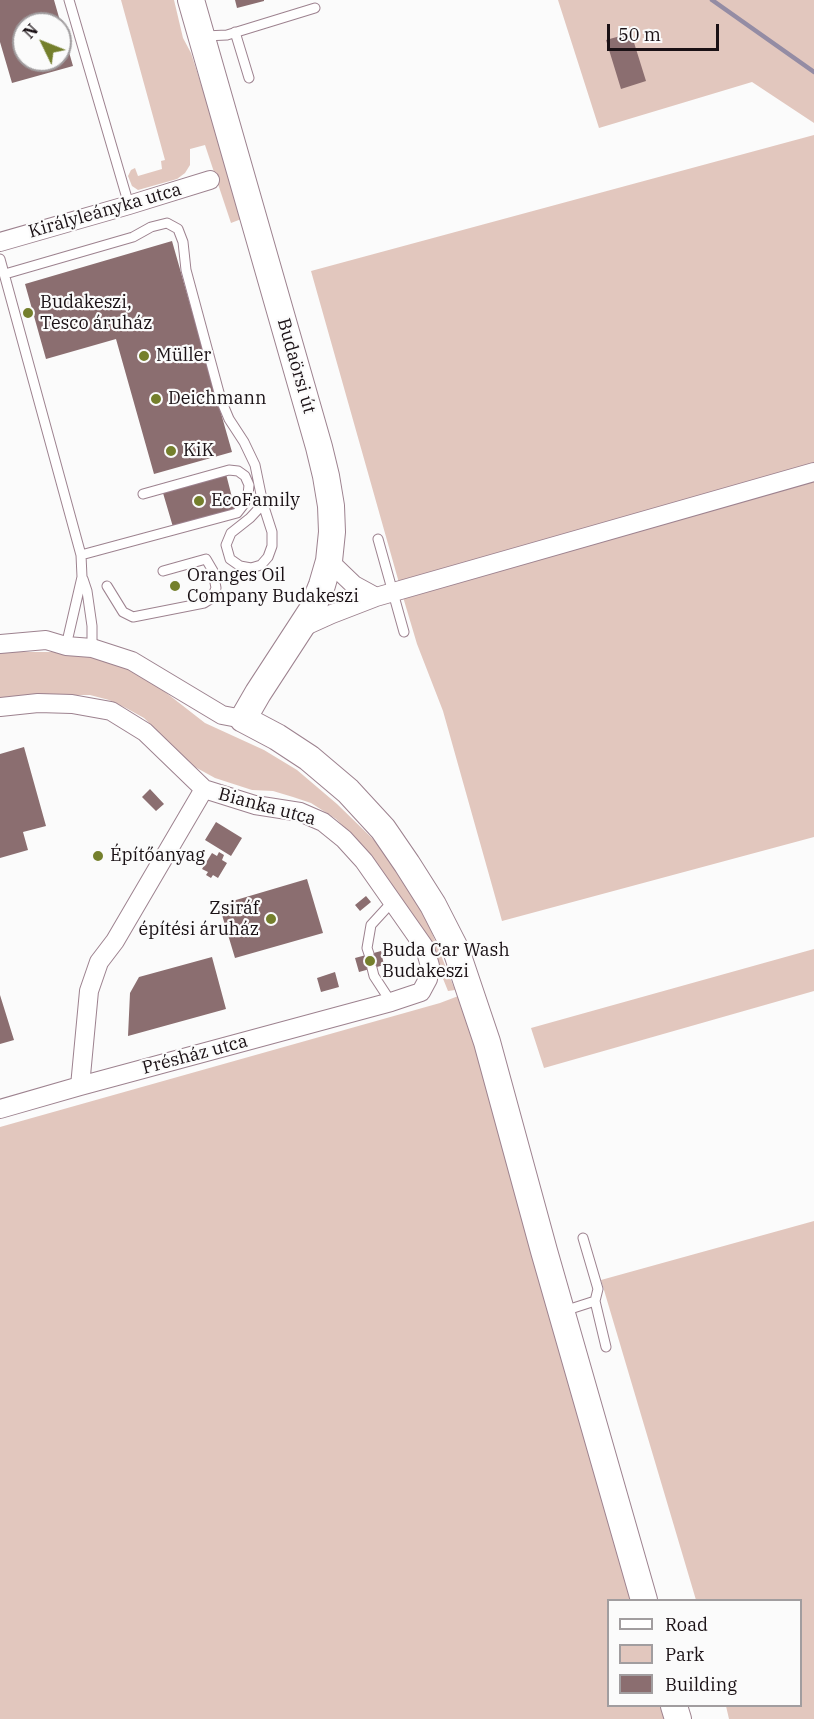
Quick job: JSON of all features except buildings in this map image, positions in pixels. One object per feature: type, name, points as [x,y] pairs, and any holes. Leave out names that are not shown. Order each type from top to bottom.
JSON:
[{"type":"main road","name":"Budaörsi út","points":[[191,0],[324,466],[331,506],[332,532],[329,561],[312,610],[243,719]]},
{"type":"main road","points":[[243,719],[309,758],[348,791],[383,829],[433,905],[456,950],[484,1032],[644,1599]]},
{"type":"street","name":"Királyleányka utca","points":[[0,242],[210,180]]},
{"type":"street","points":[[299,629],[384,595],[814,472]]},
{"type":"street","points":[[329,561],[354,585],[384,595]]},
{"type":"street","points":[[0,644],[46,640],[66,646],[92,648],[132,661],[222,715],[243,719]]},
{"type":"street","name":"Bianka utca","points":[[0,707],[72,704],[111,711],[145,732],[204,789],[255,805],[300,812],[323,822],[344,839],[364,861],[425,948],[430,966],[428,979],[421,992],[391,1002]]},
{"type":"street","points":[[80,1086],[88,991],[99,962],[115,941],[204,789]]},
{"type":"street","name":"Présház utca","points":[[0,1109],[391,1002]]},
{"type":"lane","points":[[69,0],[129,205]]},
{"type":"lane","points":[[201,36],[227,35],[315,8]]},
{"type":"lane","points":[[235,32],[249,78]]},
{"type":"lane","points":[[4,274],[133,237],[151,227],[167,223],[178,229],[183,242],[186,270],[221,400],[255,465],[263,504],[272,532],[272,546],[268,557],[261,565],[251,568],[240,566],[230,559],[226,545],[231,533],[263,504]]},
{"type":"lane","points":[[0,259],[81,555],[82,577],[66,646]]},
{"type":"lane","points":[[81,555],[237,513],[248,495],[249,485],[245,476],[238,471],[229,470],[143,494]]},
{"type":"lane","points":[[378,538],[384,595],[404,632]]},
{"type":"lane","points":[[107,586],[123,612],[133,617],[204,603],[212,598],[216,588],[213,571],[206,559],[163,572]]},
{"type":"lane","points":[[82,577],[87,591],[92,626],[92,648]]},
{"type":"lane","points":[[369,954],[371,925],[393,901]]},
{"type":"lane","points":[[372,968],[374,976],[391,1002]]},
{"type":"lane","points":[[583,1238],[598,1289],[595,1301],[606,1347]]},
{"type":"lane","points":[[561,1311],[595,1301]]},
{"type":"green space","points":[[121,0],[174,0],[183,38],[191,53],[244,218],[231,223],[205,145],[190,149],[190,165],[177,179],[138,190],[132,186],[128,176],[131,170],[135,168],[138,176],[162,169],[161,161],[165,160]]},
{"type":"green space","points":[[558,0],[814,0],[814,123],[752,82],[599,128]]},
{"type":"green space","points":[[814,135],[814,837],[502,921],[443,711],[417,644],[403,597],[311,271]]},
{"type":"green space","points":[[0,652],[69,652],[122,664],[160,688],[205,723],[264,750],[297,770],[374,840],[397,868],[437,929],[432,933],[455,990],[448,991],[425,934],[357,840],[336,819],[311,803],[273,791],[252,790],[215,778],[195,767],[144,718],[109,700],[90,695],[0,699]]},
{"type":"green space","points":[[814,949],[814,991],[544,1068],[531,1028]]},
{"type":"green space","points":[[461,995],[637,1599],[607,1599],[607,1707],[662,1707],[666,1719],[0,1719],[0,1127],[440,1003]]},
{"type":"green space","points":[[814,1221],[814,1719],[729,1719],[726,1707],[802,1707],[802,1599],[696,1599],[601,1280]]},
{"type":"waterway","points":[[712,0],[814,72]]},
{"type":"place","name":"Budakeszi, Tesco áruház","points":[[28,313]]},
{"type":"place","name":"Müller","points":[[144,356]]},
{"type":"place","name":"Deichmann","points":[[156,399]]},
{"type":"place","name":"KiK","points":[[171,451]]},
{"type":"place","name":"EcoFamily","points":[[199,501]]},
{"type":"place","name":"Oranges Oil Company Budakeszi","points":[[175,586]]},
{"type":"place","name":"Építőanyag","points":[[98,856]]},
{"type":"place","name":"Zsiráf építési áruház","points":[[271,919]]},
{"type":"place","name":"Buda Car Wash Budakeszi","points":[[370,961]]}]
